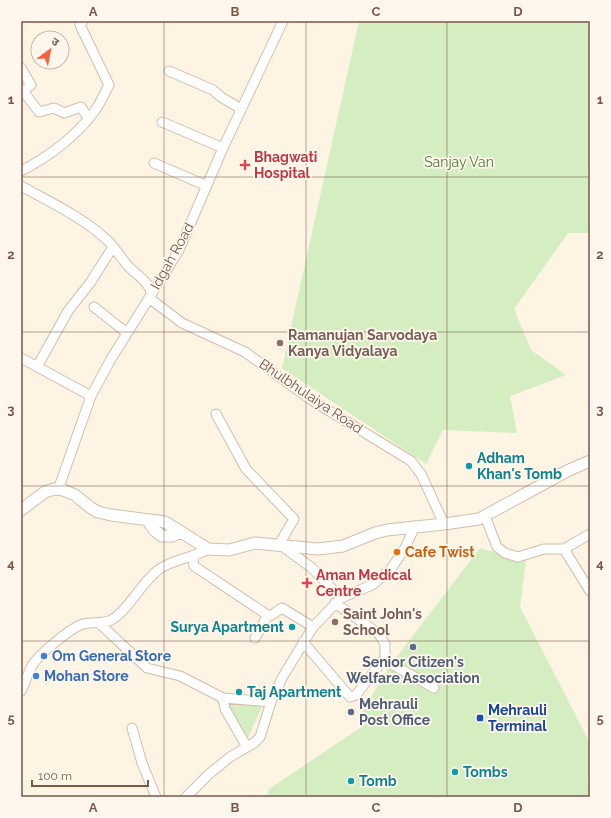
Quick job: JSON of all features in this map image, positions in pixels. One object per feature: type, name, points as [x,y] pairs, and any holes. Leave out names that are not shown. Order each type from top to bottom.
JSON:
[{"type":"street","points":[[21,171],[37,163],[63,143],[94,112],[109,85],[80,25],[83,21]]},
{"type":"street","name":"Idgah Road","points":[[58,490],[91,396],[127,333],[179,250],[223,148],[283,21]]},
{"type":"street","points":[[21,68],[31,85],[23,91],[39,112],[54,108],[64,113],[81,107],[88,118]]},
{"type":"street","points":[[169,71],[213,90],[221,97],[241,109]]},
{"type":"street","points":[[162,122],[223,148]]},
{"type":"street","points":[[154,163],[207,186]]},
{"type":"street","name":"Bhulbhulaiya Road","points":[[21,186],[97,232],[113,247],[124,262],[148,285],[150,296],[182,323],[245,352],[313,401],[410,461],[421,474],[444,524]]},
{"type":"street","points":[[37,367],[68,310],[90,283],[113,247]]},
{"type":"street","points":[[94,307],[127,333]]},
{"type":"street","points":[[21,358],[91,396]]},
{"type":"street","points":[[216,414],[246,469],[292,516],[293,522],[280,546]]},
{"type":"street","points":[[21,510],[45,492],[58,490],[70,492],[98,512],[148,521],[154,530],[162,536],[172,536],[180,532],[208,549],[229,550],[255,543],[318,549],[343,546],[375,533],[415,526],[444,524],[480,518],[563,473],[590,461]]},
{"type":"street","points":[[480,518],[494,543],[505,554],[522,557],[544,549],[564,549],[590,534]]},
{"type":"street","points":[[186,797],[208,775],[230,757],[260,737],[271,702],[282,678],[313,627],[338,600],[372,585],[391,569],[406,548],[415,526]]},
{"type":"street","points":[[280,546],[312,568],[338,600],[379,634],[385,644],[385,661]]},
{"type":"street","points":[[21,691],[31,669],[39,657],[74,629],[83,624],[112,620],[157,570],[176,561],[192,557],[208,549]]},
{"type":"street","points":[[564,549],[590,591]]},
{"type":"street","points":[[192,557],[194,566],[268,615]]},
{"type":"street","points":[[255,638],[268,615],[271,615],[282,608],[313,627]]},
{"type":"street","points":[[99,623],[147,668],[180,676],[223,698],[271,702]]},
{"type":"street","points":[[303,642],[350,698],[354,697],[380,662],[385,661],[434,688]]},
{"type":"street","points":[[223,698],[225,710],[247,747]]},
{"type":"street","points":[[132,728],[142,763],[156,797]]},
{"type":"green space","name":"Sanjay Van","points":[[359,21],[590,21],[590,233],[568,233],[514,309],[531,350],[566,375],[510,396],[517,433],[443,430],[426,464],[282,368]]},
{"type":"green space","points":[[480,548],[526,561],[520,607],[590,743],[590,797],[267,797],[269,789],[363,726],[359,717],[389,667]]},
{"type":"green space","points":[[230,699],[264,703],[246,742],[226,709]]},
{"type":"place","name":"Bhagwati Hospital","points":[[245,165]]},
{"type":"place","name":"Ramanujan Sarvodaya Kanya Vidyalaya","points":[[280,343]]},
{"type":"place","name":"Adham Khan's Tomb","points":[[469,466]]},
{"type":"place","name":"Cafe Twist","points":[[397,552]]},
{"type":"place","name":"Aman Medical Centre","points":[[307,583]]},
{"type":"place","name":"Saint John's School","points":[[335,622]]},
{"type":"place","name":"Surya Apartment","points":[[292,627]]},
{"type":"place","name":"Senior Citizen's Welfare Association","points":[[413,647]]},
{"type":"place","name":"Om General Store","points":[[44,656]]},
{"type":"place","name":"Mohan Store","points":[[36,676]]},
{"type":"place","name":"Taj Apartment","points":[[239,692]]},
{"type":"place","name":"Mehrauli Post Office","points":[[351,712]]},
{"type":"place","name":"Mehrauli Terminal","points":[[480,718]]},
{"type":"place","name":"Tombs","points":[[455,772]]},
{"type":"place","name":"Tomb","points":[[351,781]]}]
